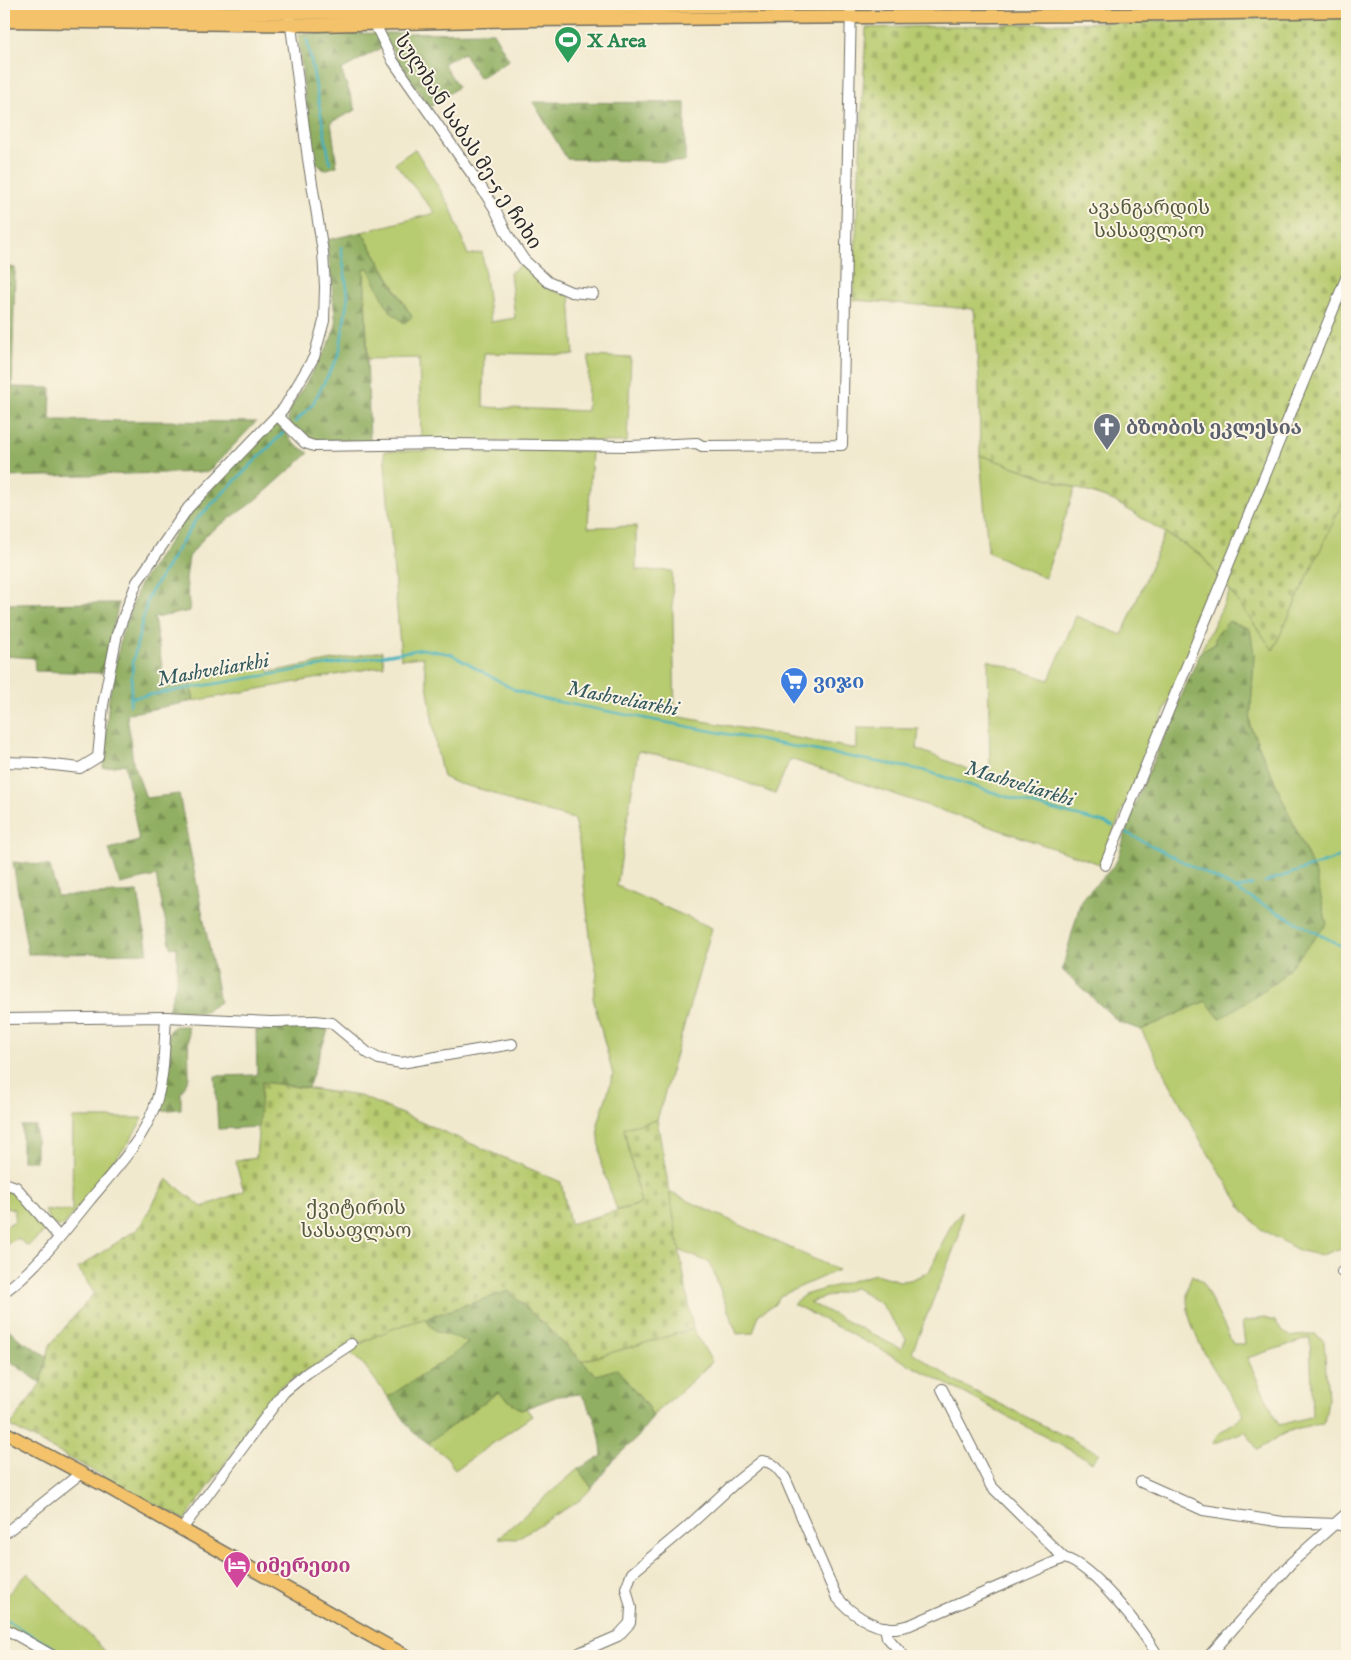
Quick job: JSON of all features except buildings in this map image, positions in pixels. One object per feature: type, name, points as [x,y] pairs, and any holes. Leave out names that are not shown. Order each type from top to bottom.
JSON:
[{"type":"main road","points":[[316,19],[365,8],[828,4]]},
{"type":"main road","points":[[929,4],[939,4]]},
{"type":"main road","points":[[4,21],[316,19],[375,24],[528,20],[850,18],[1073,10],[1344,9]]},
{"type":"main road","points":[[4,11],[290,19]]},
{"type":"main road","points":[[4,1432],[182,1528],[406,1656]]},
{"type":"street","points":[[278,416],[305,443],[314,446],[454,444],[630,446],[697,442],[702,446],[842,445],[851,4]]},
{"type":"street","points":[[690,5],[693,20]]},
{"type":"street","name":"სულხან საბას მე-5 ე ჩიხი","points":[[365,8],[393,61],[481,187],[495,209],[506,234],[524,260],[548,282],[571,292],[593,294]]},
{"type":"street","points":[[4,762],[36,763],[80,768],[98,757],[103,705],[117,634],[137,582],[188,508],[278,416],[314,357],[324,321],[325,287],[322,252],[290,19]]},
{"type":"street","points":[[1105,865],[1347,276]]},
{"type":"street","points":[[4,1019],[166,1017],[271,1022],[315,1021],[332,1023],[368,1053],[380,1059],[401,1063],[512,1044]]},
{"type":"street","points":[[4,1292],[41,1260],[125,1157],[142,1133],[154,1107],[161,1081],[166,1017]]},
{"type":"street","points":[[4,1183],[16,1187],[59,1237]]},
{"type":"street","points":[[182,1528],[284,1392],[307,1373],[351,1344]]},
{"type":"street","points":[[942,1389],[991,1486],[1055,1547],[1064,1558]]},
{"type":"street","points":[[575,1656],[618,1636],[630,1623],[631,1608],[626,1588],[632,1573],[686,1528],[751,1468],[762,1461],[769,1462],[777,1467],[785,1478],[836,1596],[848,1610],[864,1620],[893,1628],[910,1625],[1064,1558],[1073,1560],[1105,1589],[1146,1636],[1158,1656]]},
{"type":"street","points":[[4,1534],[81,1473]]},
{"type":"street","points":[[1141,1482],[1203,1510],[1283,1522],[1335,1524],[1347,1527]]},
{"type":"street","points":[[1209,1656],[1291,1563],[1347,1513]]},
{"type":"street","points":[[885,1626],[887,1637],[904,1656]]},
{"type":"street","points":[[4,1628],[53,1656]]},
{"type":"green space","name":"ავანგარდის სასაფლაო","points":[[1347,16],[1347,493],[1273,650],[1201,555],[1114,501],[980,455],[979,382],[974,309],[853,300],[866,28]]},
{"type":"green space","points":[[493,32],[509,60],[479,78],[464,53],[443,63],[458,87],[430,107],[400,64],[391,47],[379,49],[341,70],[356,110],[331,122],[337,166],[324,170],[312,159],[298,34]]},
{"type":"green space","points":[[533,102],[685,103],[685,162],[567,159]]},
{"type":"green space","points":[[415,149],[450,206],[468,255],[482,252],[491,322],[515,318],[510,273],[522,264],[545,288],[570,296],[574,355],[484,353],[483,407],[587,411],[589,356],[631,358],[627,442],[421,441],[419,358],[368,359],[364,269],[368,267],[389,310],[412,317],[362,232],[435,213],[395,163]]},
{"type":"green space","points":[[362,232],[412,317],[404,323],[389,310],[368,268],[364,269],[370,442],[318,440],[299,434],[288,421],[289,411],[329,344],[336,325],[327,240]]},
{"type":"green space","points":[[4,266],[15,268],[12,387],[51,388],[50,420],[256,422],[208,472],[4,477]]},
{"type":"green space","points":[[276,421],[295,445],[309,453],[256,500],[206,535],[189,557],[186,579],[190,611],[154,618],[165,684],[190,680],[194,701],[127,714],[133,762],[146,798],[179,794],[220,1002],[202,1013],[168,1010],[177,980],[177,947],[171,948],[156,876],[120,884],[109,849],[139,841],[125,764],[103,768],[109,698],[121,637],[140,584],[191,510]]},
{"type":"green space","points":[[592,450],[588,527],[636,526],[636,570],[672,571],[675,716],[857,749],[857,728],[919,729],[917,749],[980,774],[990,774],[988,660],[1049,680],[1076,616],[1122,635],[1165,533],[1201,555],[1220,579],[1100,864],[790,759],[775,794],[696,763],[638,751],[617,886],[712,928],[657,1120],[624,1128],[641,1204],[617,1210],[601,1164],[598,1124],[613,1075],[593,998],[597,974],[591,944],[579,843],[574,819],[514,803],[491,792],[456,783],[443,777],[437,751],[423,657],[401,659],[384,451]]},
{"type":"green space","points":[[980,455],[1075,488],[1045,578],[988,552]]},
{"type":"green space","points":[[1346,493],[1347,1229],[1344,1247],[1322,1255],[1300,1251],[1261,1229],[1244,1211],[1203,1145],[1141,1030],[1206,1001],[1220,1019],[1316,875],[1250,726],[1254,654],[1215,644],[1200,653],[1230,591],[1273,650]]},
{"type":"green space","points":[[119,603],[102,673],[35,671],[34,658],[4,656],[4,604]]},
{"type":"green space","points":[[1229,621],[1250,629],[1254,654],[1250,726],[1316,875],[1327,924],[1279,980],[1220,1019],[1206,1001],[1141,1030],[1119,1022],[1062,970],[1081,900],[1112,868],[1118,859],[1133,808],[1200,653],[1215,644],[1215,637]]},
{"type":"green space","points":[[382,651],[384,666],[194,701],[190,680],[267,665],[269,672]]},
{"type":"green space","points":[[13,862],[50,866],[57,896],[138,892],[148,953],[28,954]]},
{"type":"green space","points":[[175,1026],[188,1026],[189,1077],[181,1093],[181,1109],[159,1111],[166,1083],[169,1031]]},
{"type":"green space","points":[[317,1026],[328,1030],[308,1088],[262,1082],[259,1127],[218,1129],[215,1076],[257,1075],[256,1030]]},
{"type":"green space","name":"ქვიტირის სასაფლაო","points":[[262,1082],[360,1096],[561,1182],[570,1224],[641,1204],[624,1128],[657,1120],[693,1329],[582,1361],[509,1291],[392,1329],[333,1355],[279,1387],[185,1520],[10,1426],[41,1383],[50,1345],[94,1293],[78,1268],[139,1228],[167,1179],[202,1207],[244,1191],[235,1161],[256,1158]]},
{"type":"green space","points":[[73,1118],[143,1118],[129,1142],[61,1227],[51,1223],[44,1210],[72,1211]]},
{"type":"green space","points":[[22,1126],[36,1126],[36,1161],[22,1161]]},
{"type":"green space","points":[[4,1192],[12,1192],[25,1205],[45,1231],[28,1246],[17,1238],[4,1246],[4,1227],[15,1221],[14,1209],[4,1208]]},
{"type":"green space","points":[[669,1192],[838,1270],[780,1296],[774,1305],[759,1314],[753,1333],[737,1334],[710,1263],[679,1250]]},
{"type":"green space","points":[[962,1212],[959,1236],[912,1352],[958,1383],[1099,1453],[1092,1462],[793,1304],[804,1295],[875,1274],[900,1281],[910,1280],[929,1272],[952,1223]],"holes":[[[855,1288],[881,1304],[906,1339],[901,1349],[809,1302]]]},
{"type":"green space","points":[[1192,1275],[1202,1281],[1233,1344],[1245,1344],[1242,1322],[1264,1318],[1275,1321],[1283,1332],[1292,1336],[1315,1334],[1324,1341],[1328,1400],[1324,1424],[1289,1431],[1258,1450],[1245,1431],[1213,1444],[1218,1434],[1244,1415],[1212,1366],[1193,1329],[1188,1310],[1187,1292]],"holes":[[[1310,1338],[1313,1416],[1279,1425],[1247,1358]]]},
{"type":"green space","points":[[509,1291],[596,1375],[617,1369],[653,1416],[638,1437],[614,1459],[592,1488],[578,1469],[602,1456],[601,1447],[596,1424],[581,1394],[558,1396],[521,1410],[498,1392],[428,1443],[413,1432],[388,1397],[450,1357],[468,1343],[439,1332],[430,1325],[426,1318]]},
{"type":"green space","points":[[426,1318],[436,1331],[457,1336],[468,1343],[450,1357],[388,1397],[364,1365],[349,1352],[386,1332]]},
{"type":"green space","points":[[4,1324],[18,1338],[47,1356],[41,1383],[4,1357]]},
{"type":"green space","points":[[693,1329],[712,1362],[653,1416],[617,1370],[596,1375],[582,1361]]},
{"type":"green space","points":[[498,1392],[521,1410],[526,1408],[532,1416],[455,1470],[447,1457],[428,1443]]},
{"type":"green space","points":[[578,1469],[592,1488],[580,1500],[516,1539],[498,1538]]},
{"type":"green space","points":[[28,1573],[110,1656],[56,1656],[4,1626],[4,1598]]},
{"type":"waterway","points":[[307,39],[330,163]]},
{"type":"waterway","points":[[295,422],[312,405],[339,355],[348,295],[341,247]]},
{"type":"waterway","points":[[130,705],[133,661],[148,597],[195,521],[283,433]]},
{"type":"waterway","name":"Mashveliarkhi","points":[[131,698],[422,649],[451,654],[515,690],[538,698],[922,770],[1030,804],[1113,826]]},
{"type":"waterway","name":"Mashveliarkhi","points":[[1127,833],[1236,889],[1252,885]]},
{"type":"waterway","points":[[1265,882],[1347,855]]},
{"type":"waterway","name":"Mashveliarkhi","points":[[1236,890],[1347,949]]},
{"type":"waterway","points":[[4,1619],[68,1656]]},
{"type":"place","name":"X Area","points":[[568,64]]},
{"type":"place","name":"ბზობის ეკლესია","points":[[1107,451]]},
{"type":"place","name":"ვიჯი","points":[[794,705]]},
{"type":"place","name":"იმერეთი","points":[[237,1589]]}]
